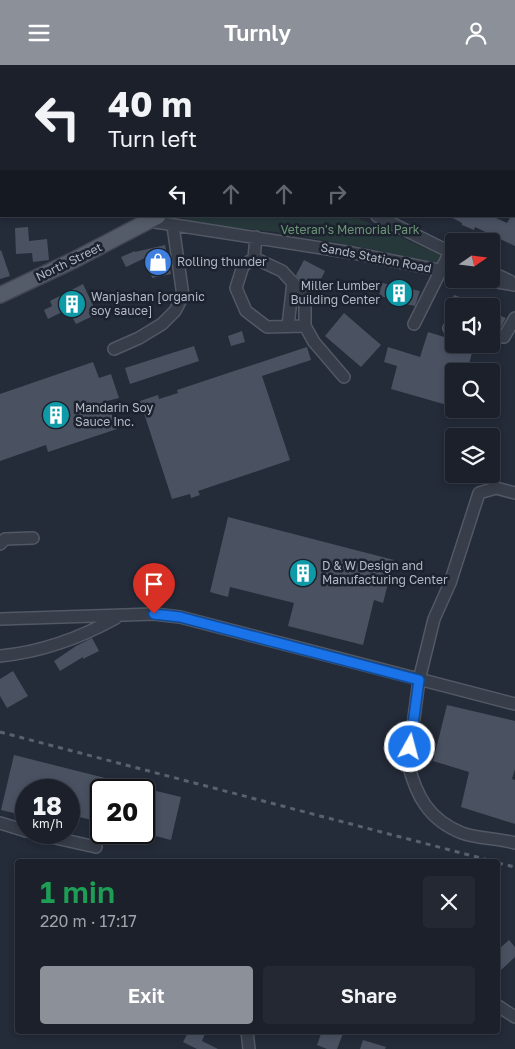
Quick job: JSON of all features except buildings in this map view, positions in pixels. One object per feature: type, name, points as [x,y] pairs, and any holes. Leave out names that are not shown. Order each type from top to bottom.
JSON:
[{"type":"main road","name":"North Street","points":[[0,295],[148,222]]},
{"type":"street","points":[[378,217],[445,250]]},
{"type":"street","name":"Sands Station Road","points":[[148,222],[353,253],[445,271]]},
{"type":"street","points":[[114,349],[139,338],[162,324],[175,311],[183,296],[173,226]]},
{"type":"street","points":[[256,237],[254,258],[244,266],[236,288],[246,311],[267,327],[305,326]]},
{"type":"street","points":[[254,258],[282,271],[305,296],[305,326],[314,342],[344,377]]},
{"type":"street","points":[[414,324],[445,263]]},
{"type":"street","points":[[500,276],[515,284]]},
{"type":"street","points":[[288,326],[293,282]]},
{"type":"street","points":[[500,282],[515,284]]},
{"type":"street","points":[[500,336],[504,337],[515,318]]},
{"type":"street","points":[[515,493],[496,488],[479,493],[450,583],[434,619],[419,680],[408,763],[428,811],[440,821],[463,833],[515,843]]},
{"type":"street","points":[[0,544],[5,539],[33,538]]},
{"type":"street","points":[[0,619],[154,614],[180,617],[515,704]]},
{"type":"street","points":[[0,656],[53,645],[92,631],[119,616]]},
{"type":"street","points":[[0,823],[15,828]]},
{"type":"street","points":[[80,843],[96,847]]},
{"type":"street","points":[[500,1007],[515,1017]]},
{"type":"street","points":[[246,1034],[249,1049]]},
{"type":"green space","name":"Veteran's Memorial Park","points":[[184,217],[355,217],[445,257],[445,264],[276,232],[195,223],[185,220]]},
{"type":"railway","points":[[0,732],[484,859]]},
{"type":"railway","points":[[500,863],[515,867]]},
{"type":"place","name":"Rolling thunder","points":[[158,262]]},
{"type":"place","name":"Miller Lumber Building Center","points":[[399,293]]},
{"type":"place","name":"Wanjashan [organic soy sauce]","points":[[72,304]]},
{"type":"place","name":"Mandarin Soy Sauce Inc.","points":[[56,415]]},
{"type":"place","name":"D & W Design and Manufacturing Center","points":[[303,573]]},
{"type":"route","points":[[154,614],[180,617],[419,680],[410,747]]}]
